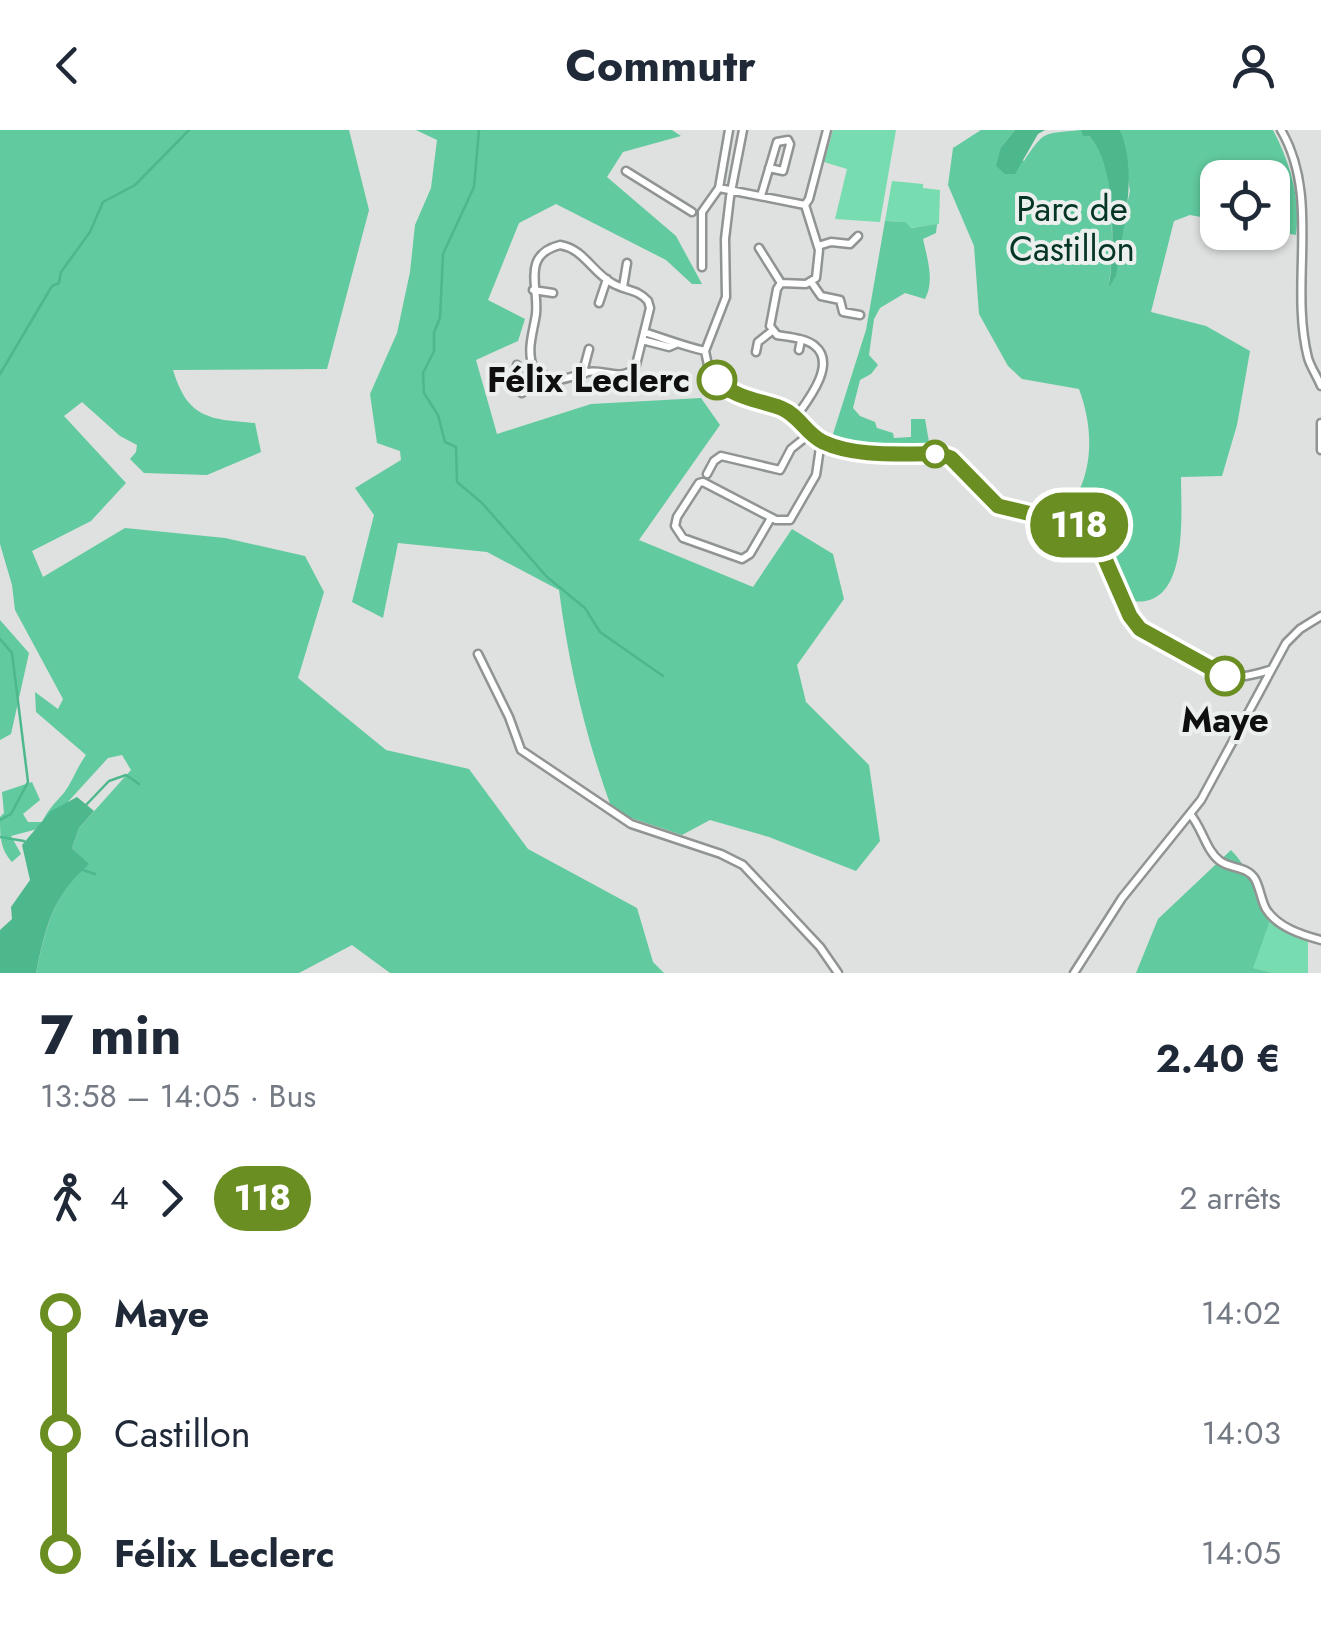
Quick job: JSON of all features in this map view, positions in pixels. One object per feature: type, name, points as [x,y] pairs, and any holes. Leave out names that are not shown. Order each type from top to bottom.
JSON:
[{"type":"street","points":[[702,267],[704,208],[719,188],[729,130]]},
{"type":"street","points":[[743,130],[725,239],[726,298],[706,350],[709,370],[728,390],[783,409],[796,416],[821,441],[847,450],[940,454],[951,458],[998,506],[1081,526],[1102,552],[1130,616],[1140,629],[1215,673],[1246,676],[1270,670]]},
{"type":"street","points":[[804,205],[810,199],[827,130]]},
{"type":"street","points":[[1280,130],[1300,169],[1304,332],[1309,360],[1321,386]]},
{"type":"street","points":[[760,196],[777,142],[788,140],[783,171],[769,168]]},
{"type":"street","points":[[626,172],[692,212],[701,230]]},
{"type":"street","points":[[719,188],[804,205]]},
{"type":"street","points":[[804,205],[820,256],[812,282],[821,296],[840,300],[843,312],[860,316]]},
{"type":"street","points":[[692,212],[704,208]]},
{"type":"street","points":[[572,247],[575,236]]},
{"type":"street","points":[[818,246],[831,242],[850,244],[858,236]]},
{"type":"street","points":[[520,379],[539,374],[563,380],[586,372],[615,376],[632,372],[648,301],[640,293],[607,279],[572,247],[560,245],[545,252],[534,274],[536,312],[528,356],[539,374]]},
{"type":"street","points":[[758,248],[781,283]]},
{"type":"street","points":[[622,287],[627,263]]},
{"type":"street","points":[[599,304],[607,279]]},
{"type":"street","points":[[781,283],[812,282]]},
{"type":"street","points":[[756,352],[758,342],[772,331],[781,283]]},
{"type":"street","points":[[533,290],[553,293]]},
{"type":"street","points":[[772,331],[817,347],[823,363],[817,384],[796,416]]},
{"type":"street","points":[[643,336],[669,347],[676,344],[706,350]]},
{"type":"street","points":[[800,350],[801,340]]},
{"type":"street","points":[[586,372],[589,349]]},
{"type":"street","points":[[516,365],[522,393]]},
{"type":"street","points":[[1321,423],[1321,450]]},
{"type":"street","points":[[707,474],[721,456],[780,470],[791,448],[812,433]]},
{"type":"street","points":[[771,518],[750,554],[742,559],[683,538],[675,526],[676,518],[699,483],[771,518],[786,521],[794,517],[816,474],[821,441]]},
{"type":"street","points":[[1074,973],[1122,898],[1212,782],[1292,635],[1321,616]]},
{"type":"street","points":[[478,654],[521,750],[631,824],[743,864],[820,947],[838,973]]},
{"type":"street","points":[[1246,676],[1262,687]]},
{"type":"street","points":[[1190,814],[1215,856],[1248,872],[1255,880],[1274,918],[1305,936],[1321,940]]},
{"type":"shaded area","points":[[833,130],[896,130],[880,222],[835,219],[847,169],[824,162]]},
{"type":"shaded area","points":[[1015,130],[1045,130],[1038,134],[1015,174],[1005,174],[996,166],[1001,147]]},
{"type":"shaded area","points":[[1081,130],[1120,130],[1126,148],[1127,203],[1116,276],[1109,287],[1109,186],[1098,149]]},
{"type":"shaded area","points":[[892,181],[940,190],[939,224],[910,228],[904,222],[885,221]]},
{"type":"shaded area","points":[[77,797],[94,811],[79,828],[72,848],[89,864],[67,888],[52,913],[36,973],[0,973],[0,930],[12,919],[11,907],[30,880],[22,845],[51,811]]},
{"type":"shaded area","points":[[1270,921],[1308,940],[1308,973],[1273,973],[1252,968]]},
{"type":"green space","points":[[0,130],[349,130],[369,210],[327,369],[173,370],[186,398],[202,413],[255,423],[261,452],[207,475],[144,473],[130,459],[137,445],[120,436],[82,402],[64,416],[126,483],[91,521],[32,551],[43,577],[125,528],[225,538],[305,556],[324,592],[298,678],[386,750],[469,769],[528,849],[637,908],[653,962],[664,973],[390,973],[352,945],[299,973],[36,973],[58,901],[88,864],[72,848],[79,828],[131,770],[122,755],[108,758],[45,827],[11,836],[21,854],[12,862],[8,857],[1,836],[2,792],[32,782],[40,800],[23,814],[28,822],[42,822],[86,755],[36,712],[35,692],[58,709],[63,699],[15,610],[0,544]]},
{"type":"green space","points":[[416,130],[672,130],[681,136],[623,152],[607,177],[676,236],[702,284],[692,284],[666,260],[556,204],[519,223],[488,300],[525,319],[518,341],[476,360],[497,434],[591,404],[701,398],[720,425],[639,540],[753,587],[792,529],[833,554],[844,599],[797,665],[806,702],[869,765],[880,841],[856,871],[769,837],[710,820],[682,835],[613,812],[580,702],[559,590],[487,552],[398,543],[383,618],[352,602],[374,515],[355,488],[401,460],[400,451],[377,443],[370,394],[397,333],[415,225],[431,188],[437,140]]},
{"type":"green space","name":"Parc de Castillon","points":[[981,130],[1015,130],[1001,147],[1024,161],[1046,135],[1081,130],[1097,144],[1108,176],[1112,234],[1109,284],[1130,191],[1120,130],[1273,130],[1284,155],[1286,160],[1200,160],[1200,217],[1190,215],[1174,221],[1151,312],[1206,326],[1250,351],[1237,425],[1222,476],[1181,477],[1178,559],[1162,593],[1147,601],[1127,600],[1089,524],[1046,509],[1047,503],[1077,495],[1089,456],[1087,416],[1079,389],[1022,379],[1008,366],[979,314],[974,246],[948,185],[953,148]]},
{"type":"green space","name":"Parc de Castillon","points":[[1290,172],[1297,207],[1296,235],[1290,234]]},
{"type":"green space","points":[[885,221],[905,222],[911,228],[937,224],[936,233],[923,239],[929,285],[925,299],[905,293],[880,308],[874,319],[869,355],[878,365],[860,380],[853,408],[875,422],[877,428],[893,433],[894,438],[911,437],[911,419],[925,419],[930,448],[873,447],[836,439],[833,434],[866,330]]},
{"type":"green space","points":[[0,620],[29,653],[11,734],[0,740]]},
{"type":"green space","points":[[1231,850],[1248,874],[1270,921],[1253,968],[1273,973],[1136,973],[1158,919]]},
{"type":"waterway","points":[[0,374],[52,286],[59,283],[61,272],[90,232],[103,202],[135,185],[189,130]]},
{"type":"waterway","points":[[479,130],[474,187],[443,254],[440,318],[434,332],[434,351],[423,373],[424,393],[438,415],[445,442],[456,447],[457,482],[482,503],[547,577],[585,608],[600,632],[663,676]]},
{"type":"waterway","points":[[0,639],[12,653],[28,782],[11,814],[0,820]]},
{"type":"waterway","points":[[85,806],[109,781],[126,775],[139,784]]},
{"type":"waterway","points":[[0,837],[24,841]]},
{"type":"waterway","points":[[80,869],[95,874]]},
{"type":"bus line","name":"118","points":[[717,380],[728,390],[792,413],[818,440],[847,450],[940,454],[951,458],[998,506],[1081,526],[1094,538],[1130,616],[1140,629],[1225,676]]},
{"type":"place","name":"Félix Leclerc","points":[[717,380]]},
{"type":"place","name":"Maye","points":[[1225,676]]}]
